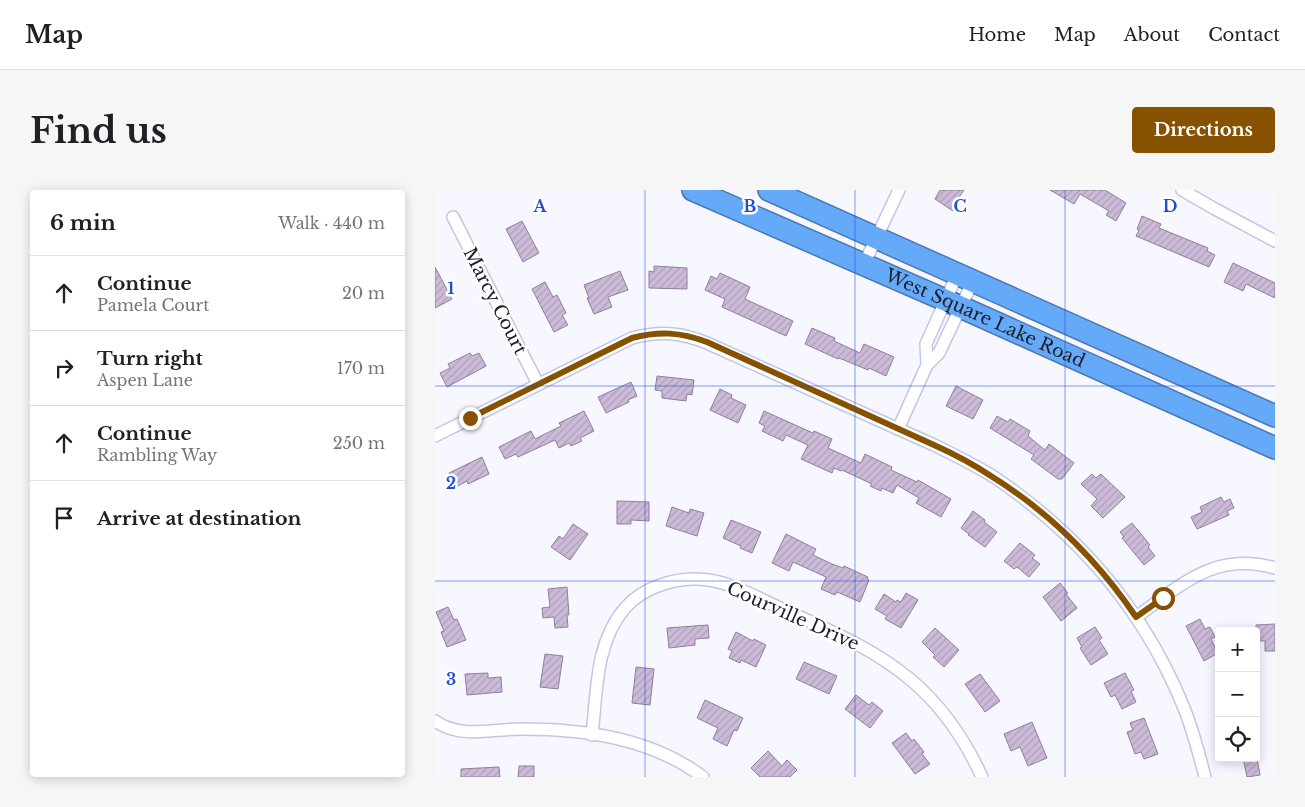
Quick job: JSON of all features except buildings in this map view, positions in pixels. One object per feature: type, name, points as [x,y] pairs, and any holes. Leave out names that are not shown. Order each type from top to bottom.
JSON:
[{"type":"highway","name":"West Square Lake Road","points":[[693,190],[1273,442]]},
{"type":"highway","name":"West Square Lake Road","points":[[769,190],[1275,416]]},
{"type":"street","points":[[863,264],[899,190]]},
{"type":"street","points":[[1182,190],[1275,241]]},
{"type":"street","name":"Marcy Court","points":[[453,217],[538,384]]},
{"type":"street","points":[[899,429],[927,366],[939,353],[953,304],[965,278]]},
{"type":"street","points":[[927,366],[926,344],[953,304],[965,278]]},
{"type":"street","points":[[435,436],[632,338],[655,333],[679,334],[707,342],[963,459],[992,476],[1050,519],[1078,545],[1103,573],[1136,617],[1169,674],[1184,708],[1205,777]]},
{"type":"street","points":[[1136,617],[1190,579],[1211,568],[1227,564],[1249,563],[1275,568]]},
{"type":"street","name":"Courville Drive","points":[[592,735],[601,658],[616,620],[636,598],[657,587],[681,579],[708,580],[747,593],[840,636],[894,666],[927,695],[941,711],[962,739],[982,777]]},
{"type":"street","points":[[435,722],[448,729],[462,732],[520,729],[546,730],[592,735],[633,743],[673,758],[703,777]]},
{"type":"route","points":[[470,418],[632,338],[655,333],[685,335],[707,342],[934,445],[992,476],[1050,519],[1078,545],[1124,599],[1136,617],[1163,598]]}]
